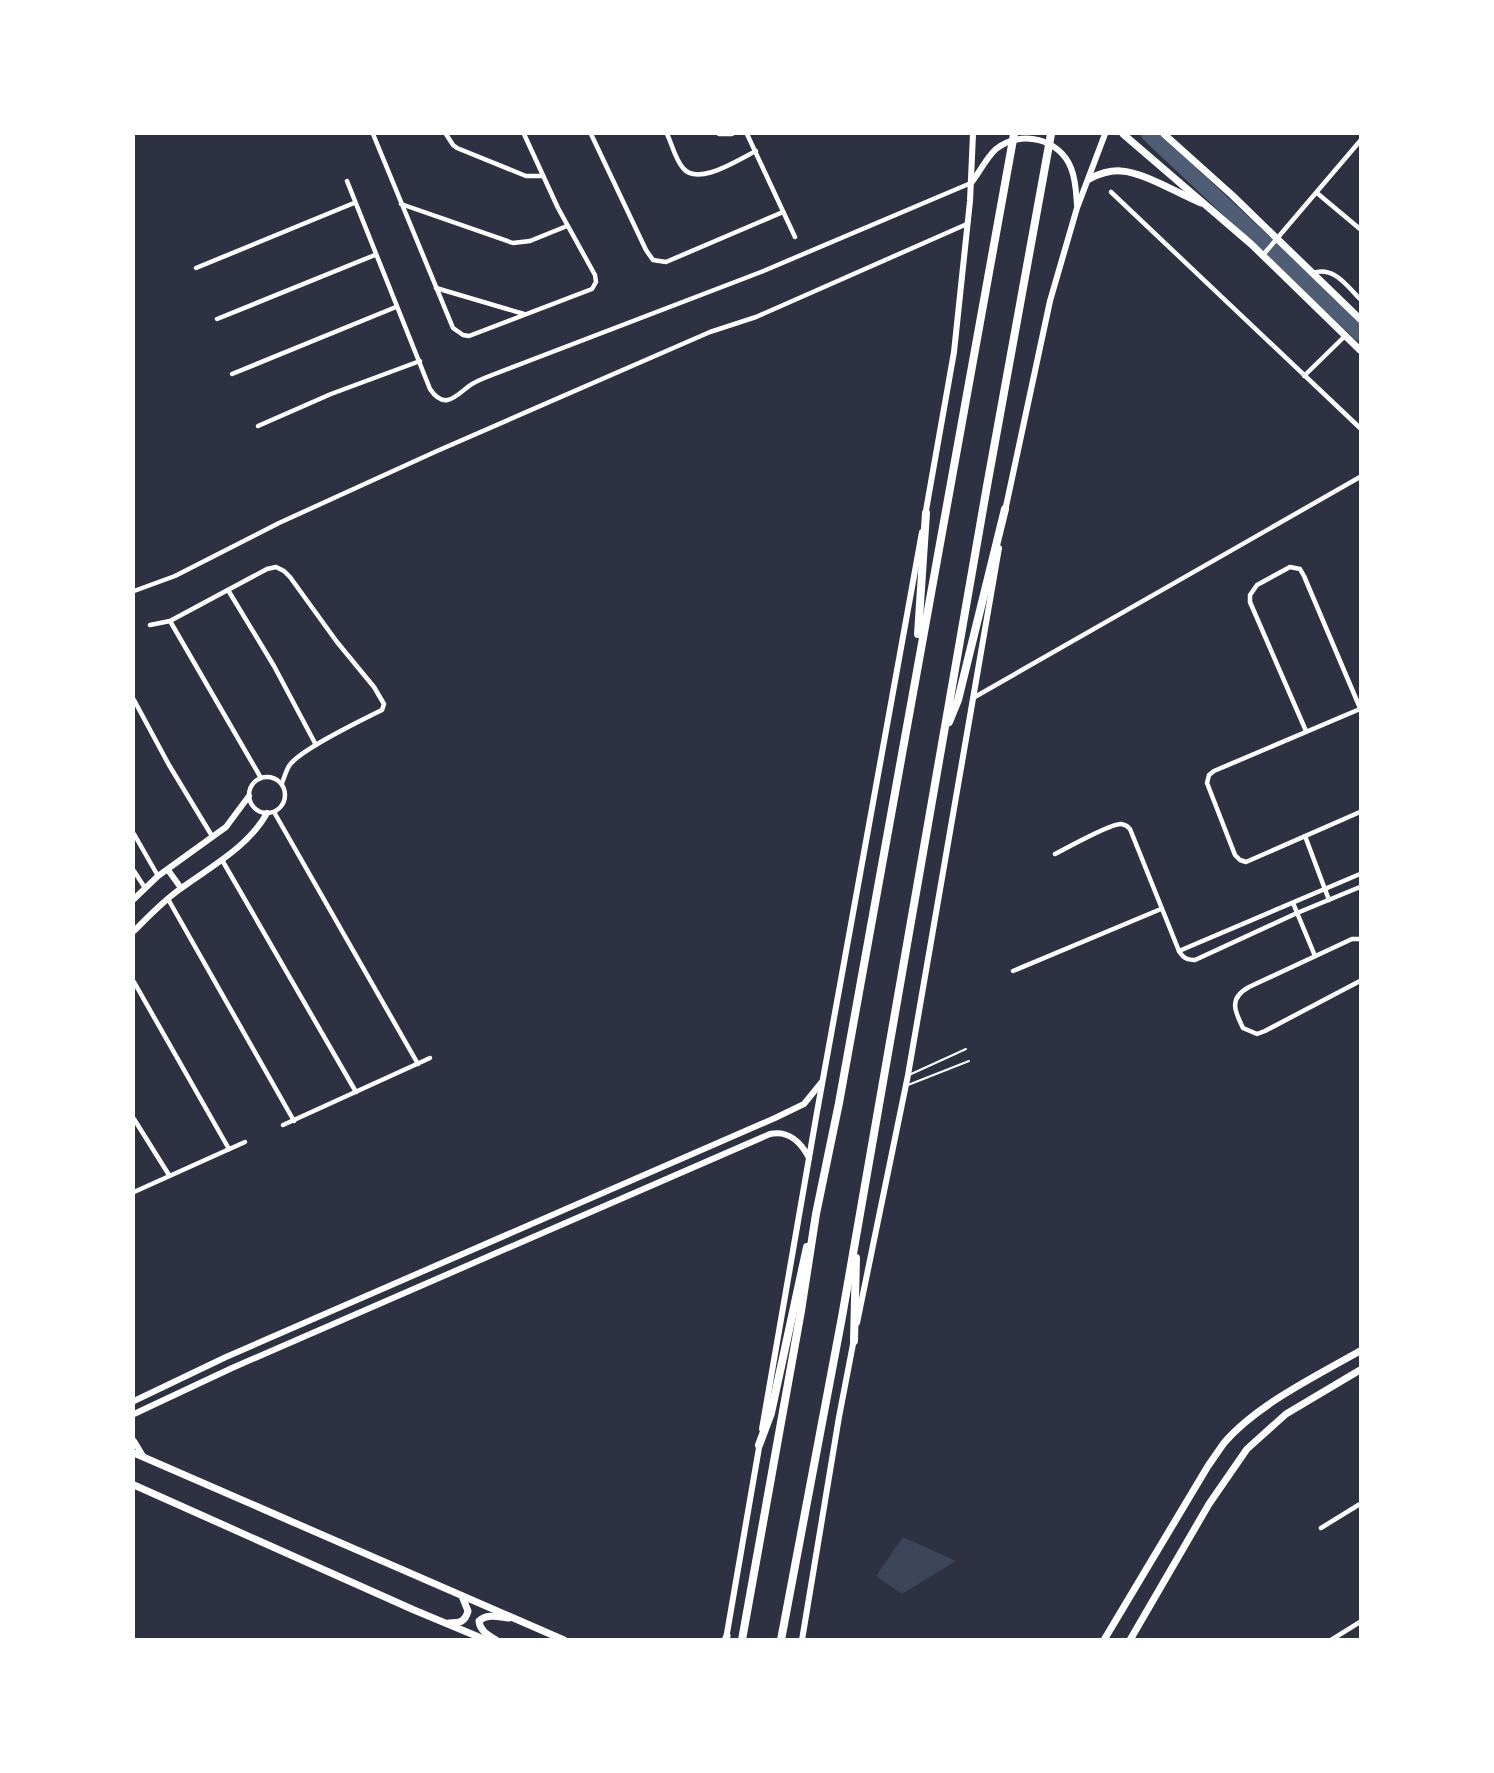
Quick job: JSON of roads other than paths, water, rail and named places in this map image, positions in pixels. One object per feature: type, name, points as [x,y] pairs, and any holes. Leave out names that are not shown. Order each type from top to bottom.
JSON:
[{"type":"main road","points":[[742,1640],[801,1311],[816,1214],[839,1103],[1014,134]]},
{"type":"main road","points":[[781,1640],[842,1317],[1051,134]]},
{"type":"main road","points":[[1124,134],[1265,253],[1360,350]]},
{"type":"main road","points":[[1164,134],[1360,319]]},
{"type":"main road","points":[[1170,134],[1178,146]]},
{"type":"main road","points":[[1089,178],[1106,172],[1121,171],[1137,174],[1207,205]]},
{"type":"main road","points":[[944,732],[958,700],[1005,509]]},
{"type":"main road","points":[[916,670],[926,513]]},
{"type":"main road","points":[[759,1445],[771,1413],[803,1259],[816,1214]]},
{"type":"main road","points":[[854,1341],[857,1229]]},
{"type":"main road","points":[[1104,1640],[1208,1466],[1225,1443],[1250,1419],[1282,1397],[1360,1351]]},
{"type":"main road","points":[[1130,1640],[1209,1504],[1247,1449],[1286,1414],[1360,1370]]},
{"type":"main road","points":[[134,1453],[564,1640]]},
{"type":"main road","points":[[134,1485],[486,1640]]},
{"type":"main road","points":[[447,1623],[459,1623],[466,1618],[468,1611],[462,1596]]},
{"type":"main road","points":[[496,1640],[479,1626],[479,1621],[483,1617],[518,1619]]},
{"type":"street","points":[[373,134],[453,328],[463,335],[476,334],[592,289],[596,282],[595,275],[567,226],[524,134]]},
{"type":"street","points":[[446,134],[457,148],[526,176],[543,176]]},
{"type":"street","points":[[591,134],[653,261],[666,262],[783,212]]},
{"type":"street","points":[[667,134],[682,168],[693,175],[706,175],[756,151]]},
{"type":"street","points":[[719,134],[732,134]]},
{"type":"street","points":[[747,134],[795,237]]},
{"type":"street","points":[[726,1638],[809,1158],[954,352],[971,183],[973,134]]},
{"type":"street","points":[[802,1640],[839,1417],[908,1075],[1005,509],[1039,343],[1077,208],[1105,134]]},
{"type":"street","points":[[346,181],[433,394],[441,400],[457,397],[471,384],[492,375],[761,272],[971,183],[996,149],[1018,139],[1041,140],[1064,155],[1071,166],[1075,180],[1077,208]]},
{"type":"street","points":[[1265,253],[1360,141]]},
{"type":"street","points":[[1112,192],[1360,428]]},
{"type":"street","points":[[1317,193],[1359,226]]},
{"type":"street","points":[[196,268],[354,203]]},
{"type":"street","points":[[401,204],[513,243],[530,241],[567,226]]},
{"type":"street","points":[[134,591],[175,576],[279,523],[447,446],[710,332],[756,317],[967,224]]},
{"type":"street","points":[[217,319],[375,255]]},
{"type":"street","points":[[1313,273],[1326,270],[1333,273],[1360,299]]},
{"type":"street","points":[[436,288],[524,314]]},
{"type":"street","points":[[232,374],[396,307]]},
{"type":"street","points":[[1304,376],[1345,336]]},
{"type":"street","points":[[258,426],[331,394],[420,362]]},
{"type":"street","points":[[973,698],[1360,477]]},
{"type":"street","points":[[150,625],[170,621],[267,569],[276,567],[284,571],[384,700],[382,710],[293,761],[282,783]]},
{"type":"street","points":[[1306,731],[1250,595],[1257,585],[1290,567],[1300,569],[1304,576],[1360,709],[1214,771],[1209,775],[1207,783],[1235,855],[1240,860],[1250,860],[1360,812]]},
{"type":"street","points":[[228,590],[274,666],[316,746]]},
{"type":"street","points":[[170,621],[261,778]]},
{"type":"street","points":[[134,700],[169,765],[212,836]]},
{"type":"street","points":[[134,898],[158,876],[226,827],[249,796],[252,785],[261,778],[272,777],[282,783],[286,794],[282,805],[270,812],[222,860],[181,888],[134,931]]},
{"type":"street","points":[[249,796],[255,808],[270,812],[418,1064]]},
{"type":"street","points":[[1055,854],[1115,825],[1126,826],[1130,829],[1179,951],[1185,958],[1195,960],[1298,913],[1360,888]]},
{"type":"street","points":[[134,834],[158,876]]},
{"type":"street","points":[[1305,836],[1329,900]]},
{"type":"street","points":[[222,860],[356,1092]]},
{"type":"street","points":[[168,870],[181,888]]},
{"type":"street","points":[[134,871],[145,888]]},
{"type":"street","points":[[1179,951],[1360,874]]},
{"type":"street","points":[[168,899],[294,1121]]},
{"type":"street","points":[[1293,903],[1315,956]]},
{"type":"street","points":[[1013,971],[1161,909]]},
{"type":"street","points":[[1360,939],[1352,939],[1249,987],[1236,996],[1234,1002],[1243,1028],[1257,1034],[1360,981]]},
{"type":"street","points":[[134,982],[228,1149]]},
{"type":"street","points":[[283,1125],[430,1058]]},
{"type":"street","points":[[134,1401],[226,1358],[804,1104],[823,1080]]},
{"type":"street","points":[[134,1119],[168,1175]]},
{"type":"street","points":[[134,1414],[232,1368],[770,1134],[777,1132],[795,1139],[803,1146],[809,1158]]},
{"type":"street","points":[[134,1192],[244,1142]]},
{"type":"street","points":[[555,1213],[561,1225]]},
{"type":"street","points":[[405,1279],[411,1291]]},
{"type":"street","points":[[134,1441],[143,1457]]},
{"type":"street","points":[[1321,1528],[1360,1504]]},
{"type":"street","points":[[1331,1640],[1360,1622]]},
{"type":"lane","points":[[908,1075],[966,1049]]},
{"type":"lane","points":[[905,1086],[969,1061]]},
{"type":"waterway","points":[[1149,134],[1360,333]]}]
